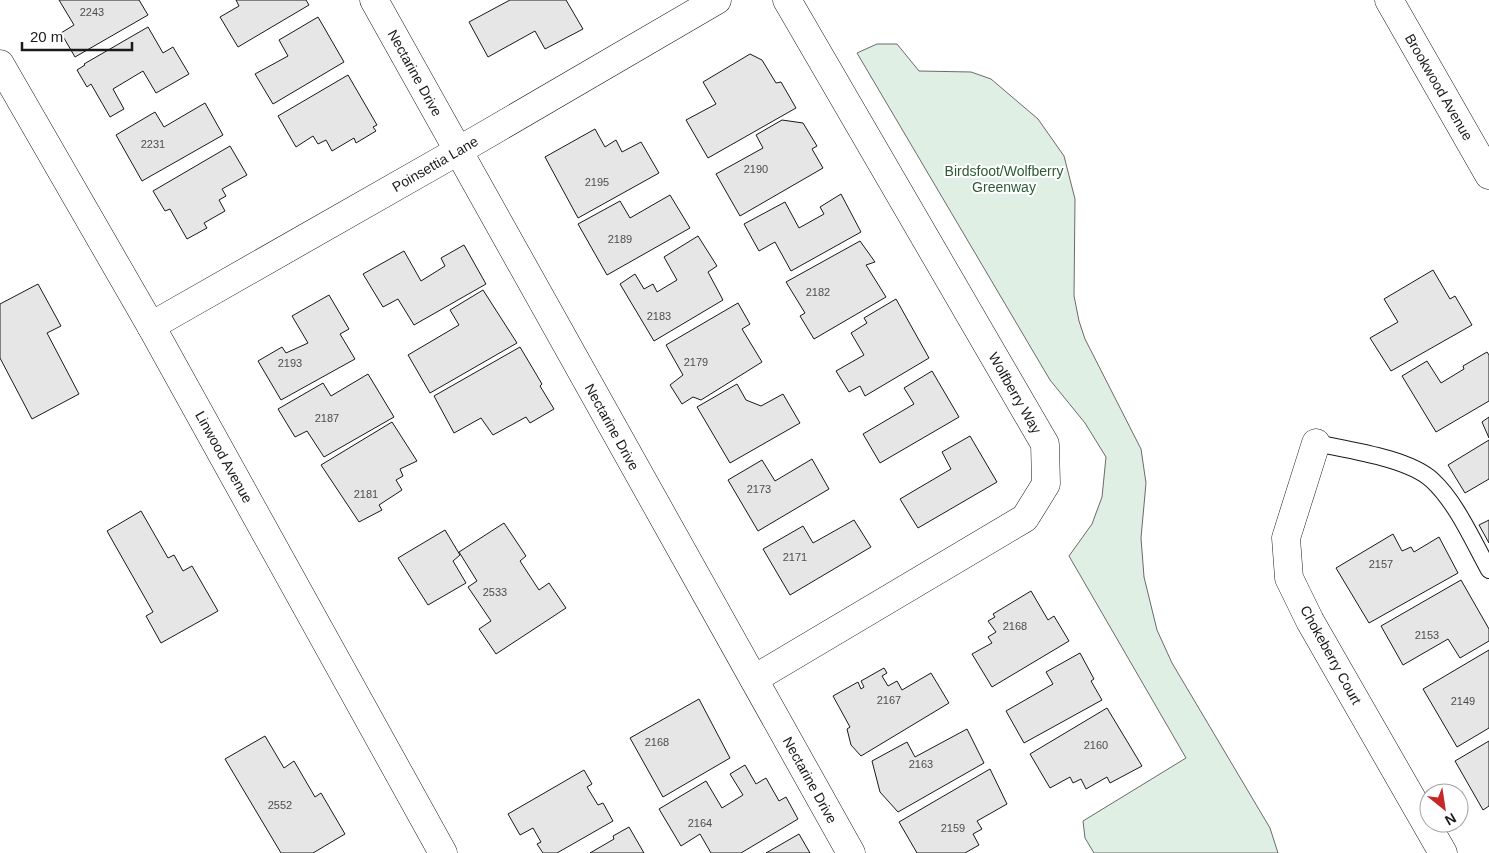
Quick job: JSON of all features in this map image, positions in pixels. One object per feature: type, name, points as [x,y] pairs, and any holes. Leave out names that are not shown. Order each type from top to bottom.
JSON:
[{"type":"street","name":"Nectarine Drive","points":[[374,0],[851,853]]},
{"type":"street","name":"Poinsettia Lane","points":[[151,326],[458,151],[717,0]]},
{"type":"street","name":"Wolfberry Way","points":[[754,679],[1025,518],[1046,484],[1045,444],[787,0]]},
{"type":"street","name":"Brookwood Avenue","points":[[1389,0],[1489,175]]},
{"type":"street","name":"Linwood Avenue","points":[[0,64],[151,326],[443,853]]},
{"type":"street","name":"Chokeberry Court","points":[[1316,443],[1286,538],[1290,578],[1310,621],[1443,853]]},
{"type":"lane","points":[[1316,443],[1401,462],[1431,479],[1450,501],[1489,570]]},
{"type":"green space","name":"Birdsfoot/Wolfberry Greenway","points":[[877,44],[897,44],[919,71],[971,72],[991,79],[1038,119],[1064,156],[1075,199],[1074,296],[1079,321],[1085,339],[1141,449],[1146,483],[1141,538],[1144,577],[1157,630],[1172,663],[1270,828],[1278,853],[1094,853],[1085,838],[1083,821],[1186,758],[1069,556],[1092,524],[1102,497],[1106,457],[1085,423],[1050,380],[857,53]]},
{"type":"building","points":[[59,0],[139,0],[148,15],[75,57],[61,33],[74,25]]},
{"type":"building","points":[[236,0],[306,0],[309,5],[238,47],[220,17],[239,6]]},
{"type":"building","points":[[510,0],[566,0],[583,29],[545,49],[535,31],[488,57],[469,22]]},
{"type":"building","points":[[318,17],[344,62],[273,104],[255,74],[288,56],[279,40]]},
{"type":"building","points":[[148,27],[163,53],[173,47],[189,74],[156,93],[143,71],[113,89],[124,109],[110,117],[91,84],[87,87],[77,70],[84,64]]},
{"type":"building","points":[[750,54],[762,60],[776,83],[781,82],[796,108],[708,158],[686,120],[716,104],[703,82]]},
{"type":"building","points":[[348,75],[377,125],[373,127],[376,131],[356,143],[354,138],[332,151],[326,140],[318,144],[313,136],[296,147],[278,116]]},
{"type":"building","points":[[205,103],[223,135],[142,181],[116,135],[155,112],[164,127]]},
{"type":"building","points":[[782,120],[803,123],[817,146],[812,149],[823,168],[740,216],[716,174],[763,148],[756,135]]},
{"type":"building","points":[[595,129],[605,147],[616,140],[622,152],[641,142],[659,173],[578,218],[545,157]]},
{"type":"building","points":[[230,146],[247,175],[222,189],[226,196],[219,200],[225,211],[204,223],[207,228],[187,239],[170,209],[165,211],[153,191]]},
{"type":"building","points":[[841,194],[861,232],[791,271],[775,242],[759,251],[744,224],[785,202],[799,228],[824,214],[820,207]]},
{"type":"building","points":[[670,195],[690,228],[607,275],[578,224],[620,201],[630,218]]},
{"type":"building","points":[[698,236],[717,266],[708,272],[723,300],[654,341],[620,284],[635,274],[644,289],[653,284],[657,292],[677,280],[664,257]]},
{"type":"building","points":[[860,241],[875,262],[866,265],[886,297],[814,339],[800,316],[805,313],[786,282]]},
{"type":"building","points":[[464,245],[486,284],[414,325],[398,299],[383,307],[363,274],[404,251],[421,281],[445,266],[441,258]]},
{"type":"building","points":[[1433,270],[1450,299],[1455,296],[1472,325],[1391,371],[1370,338],[1398,322],[1384,299]]},
{"type":"building","points":[[38,284],[61,326],[47,333],[79,394],[32,419],[0,358],[0,304]]},
{"type":"building","points":[[483,290],[517,343],[430,393],[408,355],[459,325],[450,310]]},
{"type":"building","points":[[329,295],[349,329],[340,334],[355,359],[281,400],[258,361],[282,347],[286,353],[308,343],[292,316]]},
{"type":"building","points":[[896,299],[929,358],[865,396],[860,386],[849,392],[836,371],[864,355],[851,333],[867,323],[864,318]]},
{"type":"building","points":[[738,303],[750,324],[742,329],[762,362],[701,400],[693,397],[682,404],[670,385],[683,375],[666,345]]},
{"type":"building","points":[[520,347],[554,409],[530,423],[526,417],[493,435],[481,418],[454,433],[434,396]]},
{"type":"building","points":[[1487,352],[1489,355],[1489,401],[1436,432],[1402,376],[1427,361],[1441,383],[1464,369],[1463,366]]},
{"type":"building","points":[[932,371],[959,417],[880,463],[863,434],[914,404],[904,388]]},
{"type":"building","points":[[368,374],[394,417],[324,457],[307,431],[295,437],[278,409],[323,383],[331,396]]},
{"type":"building","points":[[737,384],[746,400],[761,406],[783,394],[800,423],[730,463],[697,407]]},
{"type":"building","points":[[1489,417],[1489,438],[1482,422]]},
{"type":"building","points":[[392,422],[417,461],[400,469],[403,476],[396,480],[402,490],[379,505],[382,510],[359,522],[321,465]]},
{"type":"building","points":[[970,436],[997,482],[918,528],[900,499],[951,469],[942,452]]},
{"type":"building","points":[[1489,440],[1489,479],[1465,493],[1448,465]]},
{"type":"building","points":[[812,459],[829,489],[758,531],[728,480],[762,460],[775,481]]},
{"type":"building","points":[[141,511],[168,558],[174,555],[183,571],[192,566],[218,611],[161,643],[146,616],[153,612],[107,531]]},
{"type":"building","points":[[854,520],[871,547],[790,595],[763,549],[803,526],[813,543]]},
{"type":"building","points":[[1489,520],[1489,543],[1479,525]]},
{"type":"building","points":[[504,523],[526,556],[520,561],[539,590],[549,583],[566,608],[496,654],[479,629],[491,621],[468,587],[477,581],[459,552]]},
{"type":"building","points":[[445,530],[460,555],[453,561],[466,583],[428,605],[398,558]]},
{"type":"building","points":[[1393,534],[1402,551],[1411,547],[1414,552],[1439,537],[1458,573],[1369,623],[1336,568]]},
{"type":"building","points":[[1461,580],[1489,629],[1489,641],[1460,658],[1448,639],[1403,665],[1381,626]]},
{"type":"building","points":[[1031,591],[1048,620],[1054,616],[1069,641],[992,687],[972,654],[992,643],[988,637],[996,632],[988,621],[995,617],[993,614]]},
{"type":"building","points":[[1489,650],[1489,728],[1457,747],[1423,689]]},
{"type":"building","points":[[1080,653],[1094,679],[1091,681],[1102,700],[1024,743],[1006,711],[1053,684],[1046,672]]},
{"type":"building","points":[[884,668],[887,673],[882,676],[888,686],[897,681],[902,690],[931,673],[949,703],[861,756],[851,745],[847,729],[850,727],[833,696],[858,682],[861,689],[864,687],[861,681]]},
{"type":"building","points":[[699,699],[730,758],[663,797],[630,738]]},
{"type":"building","points":[[1107,708],[1142,766],[1110,783],[1107,777],[1086,789],[1081,779],[1073,783],[1070,777],[1050,788],[1030,754]]},
{"type":"building","points":[[967,729],[984,763],[898,812],[880,792],[872,761],[907,742],[915,757]]},
{"type":"building","points":[[265,736],[284,768],[294,761],[315,797],[321,793],[345,834],[313,853],[281,853],[225,759]]},
{"type":"building","points":[[1489,741],[1489,806],[1483,810],[1469,783],[1455,761]]},
{"type":"building","points":[[745,765],[756,784],[766,778],[779,801],[786,797],[798,819],[741,853],[711,853],[700,834],[681,846],[659,809],[706,781],[722,808],[743,795],[730,774]]},
{"type":"building","points":[[990,769],[1007,804],[977,821],[982,829],[973,834],[979,845],[965,853],[917,853],[899,822]]},
{"type":"building","points":[[584,770],[592,784],[587,787],[598,805],[603,803],[613,821],[557,853],[543,853],[537,844],[541,842],[533,828],[520,835],[508,814]]},
{"type":"building","points":[[629,827],[644,853],[590,853],[614,839],[613,836]]},
{"type":"building","points":[[799,834],[810,853],[766,853]]}]
